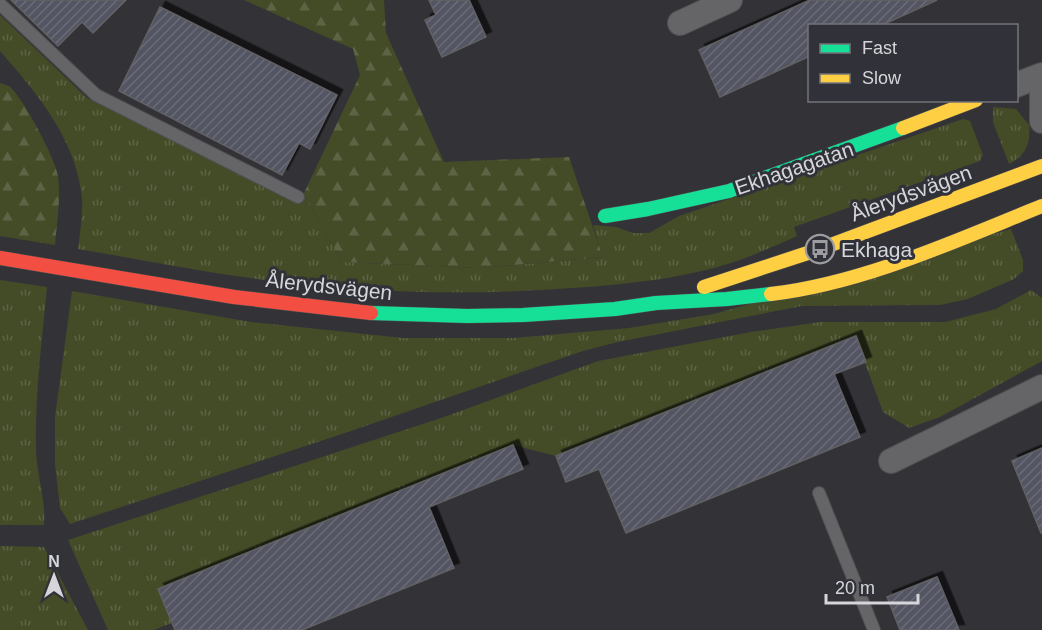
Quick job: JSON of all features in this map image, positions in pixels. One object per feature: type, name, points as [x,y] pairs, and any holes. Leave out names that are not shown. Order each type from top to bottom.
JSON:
[{"type":"main road","name":"Ekhagagatan","points":[[605,216],[729,191],[816,161],[971,102]]},
{"type":"main road","name":"Ålerydsvägen","points":[[656,303],[820,249],[1042,166]]},
{"type":"main road","name":"Ålerydsvägen","points":[[0,258],[234,297],[353,312],[523,315],[615,309],[656,303],[726,299],[787,292],[910,259],[1042,206]]},
{"type":"street","points":[[680,22],[730,0]]},
{"type":"street","points":[[1018,85],[1042,75]]},
{"type":"street","points":[[1042,95],[1042,121]]},
{"type":"street","points":[[891,461],[1042,387]]},
{"type":"lane","points":[[0,4],[96,94],[298,197]]},
{"type":"lane","points":[[819,493],[874,630]]},
{"type":"green space","points":[[244,0],[384,0],[386,33],[444,162],[569,157],[603,257],[479,268],[342,262],[304,193],[360,75],[353,49]]},
{"type":"green space","points":[[0,15],[87,98],[299,203],[304,193],[342,262],[479,268],[603,257],[593,225],[616,227],[633,233],[649,233],[679,216],[963,119],[970,121],[983,155],[980,161],[794,227],[797,236],[743,259],[702,271],[659,279],[573,288],[494,292],[415,292],[296,284],[235,276],[78,249],[82,198],[72,156],[41,100],[0,51]]},
{"type":"green space","points":[[0,83],[9,86],[15,92],[30,114],[56,168],[59,193],[55,245],[0,236]]},
{"type":"green space","points":[[993,107],[1016,109],[1029,125],[1026,149],[1009,164],[993,122]]},
{"type":"green space","points":[[1011,229],[1023,260],[1023,271],[1014,279],[968,299],[940,305],[802,306],[618,342],[583,351],[70,524],[60,508],[55,464],[55,417],[72,291],[251,322],[403,338],[513,338],[629,328],[714,314]]},
{"type":"green space","points":[[0,280],[47,287],[36,427],[36,457],[44,506],[44,525],[0,525]]},
{"type":"green space","points":[[1031,290],[1042,298],[1042,361],[940,417],[909,428],[883,412],[855,336],[556,456],[513,445],[158,589],[174,622],[154,630],[108,630],[68,540],[444,417],[598,361],[751,332],[820,322],[945,322],[996,309]]},
{"type":"green space","points":[[0,546],[44,547],[88,630],[0,630]]},
{"type":"building","points":[[11,0],[126,0],[93,33],[82,22],[58,46]]},
{"type":"building","points":[[429,0],[469,0],[486,37],[442,57],[425,20],[436,15]]},
{"type":"building","points":[[810,0],[937,0],[884,24],[808,24],[808,57],[720,97],[699,50]]},
{"type":"building","points":[[160,7],[337,95],[310,149],[299,143],[282,175],[119,91]]},
{"type":"building","points":[[856,336],[866,362],[834,374],[860,437],[626,533],[599,469],[566,482],[556,456]]},
{"type":"building","points":[[513,445],[523,469],[429,507],[454,568],[302,630],[175,630],[158,589]]},
{"type":"building","points":[[1042,448],[1042,533],[1041,533],[1012,461]]},
{"type":"building","points":[[937,577],[959,630],[900,630],[887,597]]},
{"type":"traffic: fast","points":[[605,216],[729,191],[903,128]]},
{"type":"traffic: fast","points":[[371,313],[523,315],[771,294]]},
{"type":"traffic: slow","points":[[903,128],[971,102]]},
{"type":"traffic: slow","points":[[704,287],[820,249],[1042,166]]},
{"type":"traffic: slow","points":[[771,294],[840,281],[875,271],[1042,206]]},
{"type":"traffic: jam","points":[[0,258],[234,297],[371,313]]},
{"type":"place","name":"Ekhaga","points":[[820,249]]}]
